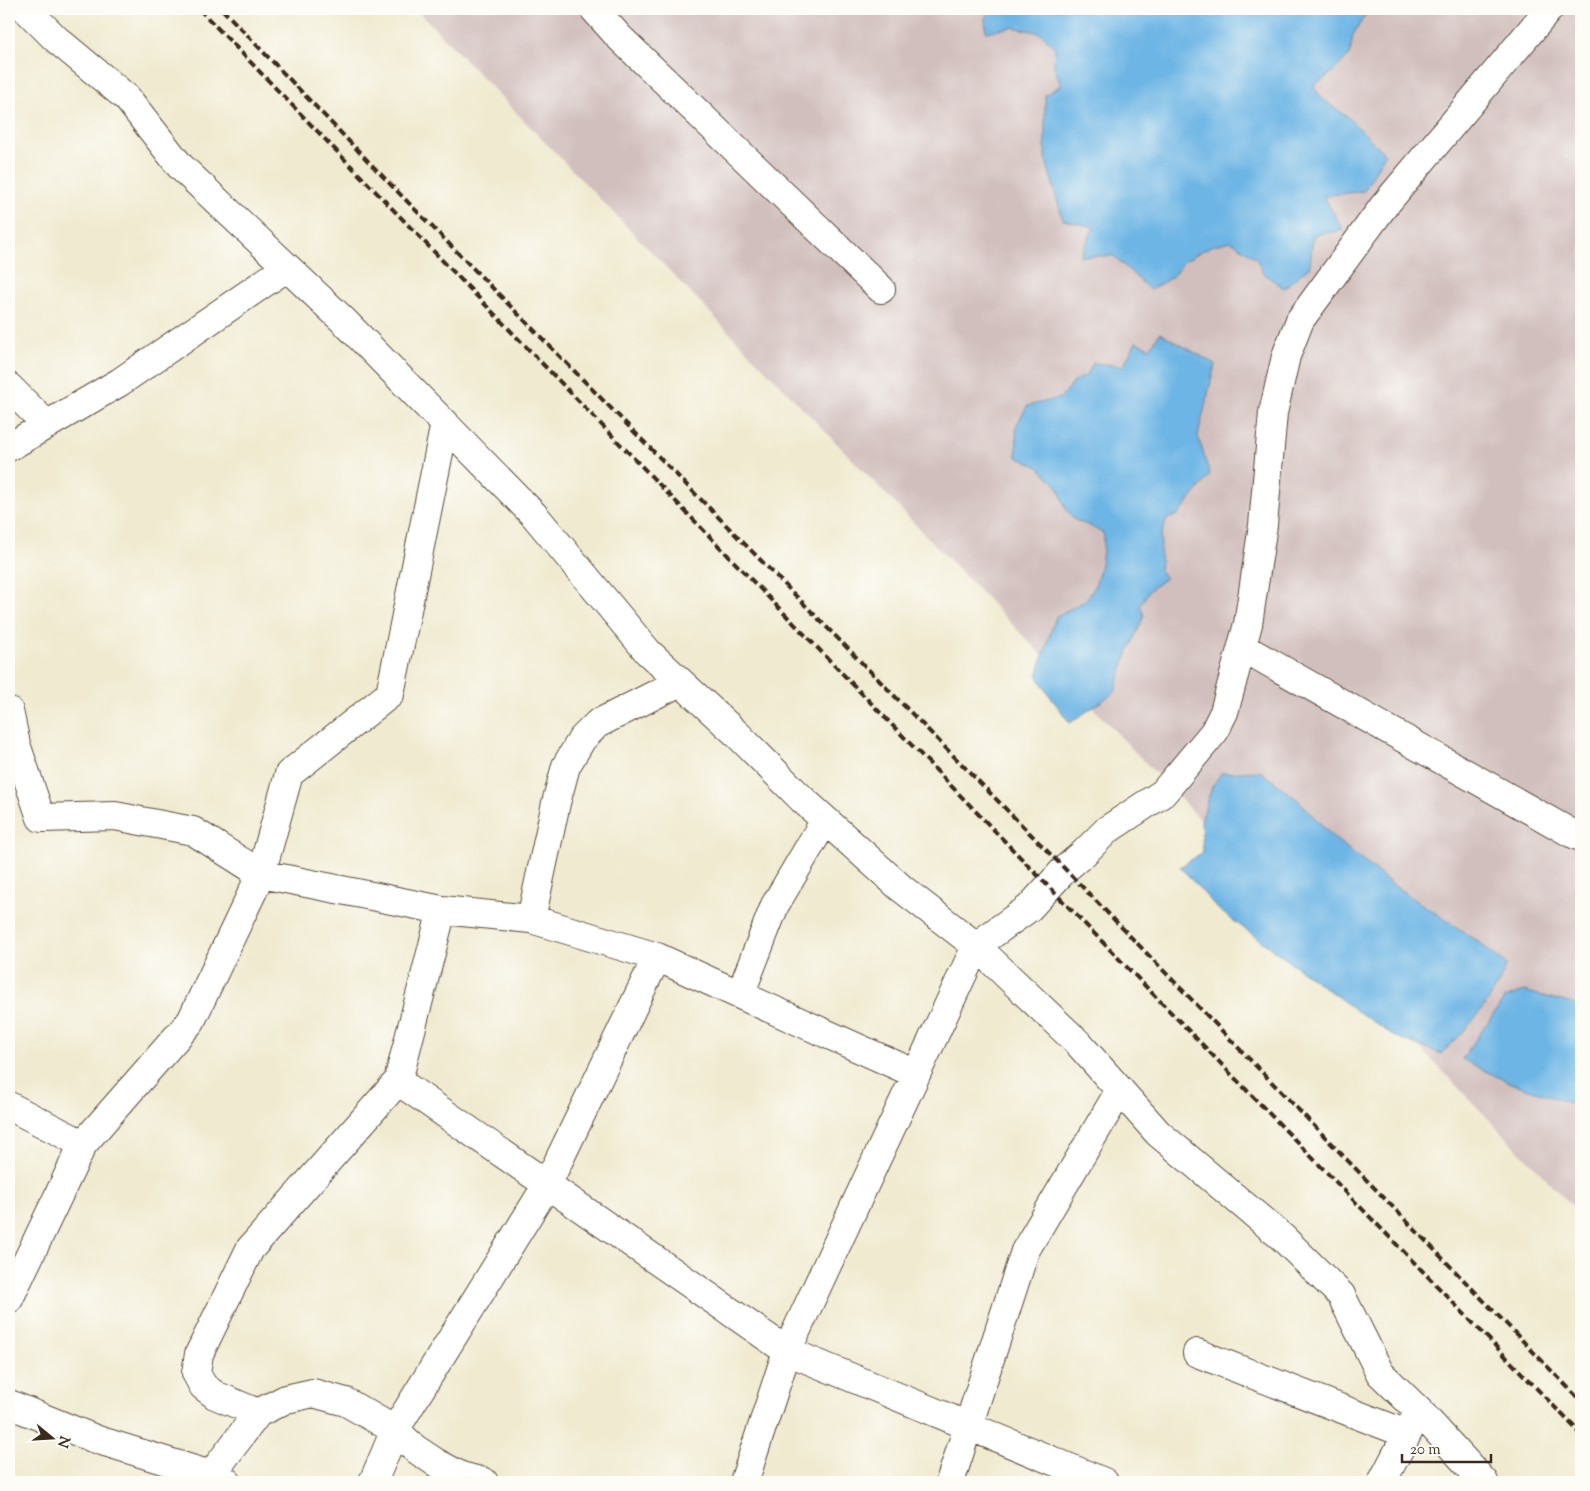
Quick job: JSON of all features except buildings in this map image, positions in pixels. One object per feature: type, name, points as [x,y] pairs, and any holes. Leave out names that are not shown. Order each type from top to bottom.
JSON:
[{"type":"street","points":[[26,9],[56,38],[127,98],[180,166],[346,323],[535,516],[648,652],[738,735],[825,820],[901,888],[976,946],[1078,1043],[1158,1133],[1283,1238],[1341,1296],[1380,1372],[1413,1422],[1484,1482]]},
{"type":"street","points":[[594,9],[619,37],[881,289]]},
{"type":"street","points":[[744,1482],[787,1351],[976,946],[1030,908],[1065,870],[1107,830],[1163,793],[1214,732],[1224,712],[1251,608],[1261,535],[1273,413],[1286,356],[1300,320],[1383,207],[1549,9]]},
{"type":"street","points":[[9,447],[120,382],[286,268]]},
{"type":"street","points":[[9,386],[47,425]]},
{"type":"street","points":[[9,1299],[83,1144],[190,1021],[261,874],[289,774],[390,694],[445,423]]},
{"type":"street","points":[[1242,647],[1581,837]]},
{"type":"street","points":[[531,919],[556,802],[566,766],[582,739],[597,724],[680,682]]},
{"type":"street","points":[[9,711],[16,744],[41,818],[115,816],[193,830],[261,874],[442,910],[531,919],[657,957],[916,1074]]},
{"type":"street","points":[[740,995],[774,905],[825,820]]},
{"type":"street","points":[[258,1413],[215,1394],[203,1386],[196,1374],[199,1354],[250,1249],[398,1081],[442,910]]},
{"type":"street","points":[[373,1482],[395,1430],[547,1185],[657,957]]},
{"type":"street","points":[[398,1081],[787,1351],[1104,1482]]},
{"type":"street","points":[[950,1482],[1025,1251],[1120,1090]]},
{"type":"street","points":[[9,1106],[83,1144]]},
{"type":"street","points":[[1197,1353],[1413,1422]]},
{"type":"street","points":[[9,1404],[95,1438],[216,1480],[258,1413],[286,1399],[313,1393],[346,1402],[395,1430],[414,1448],[468,1480]]},
{"type":"street","points":[[1382,1482],[1413,1422]]},
{"type":"shaded area","points":[[416,9],[1581,9],[1581,1215],[1092,707]]},
{"type":"water","points":[[990,9],[1369,9],[1353,35],[1350,54],[1333,72],[1313,86],[1322,99],[1349,118],[1385,154],[1364,191],[1324,196],[1343,230],[1313,235],[1310,266],[1284,288],[1263,273],[1256,258],[1231,241],[1211,246],[1184,261],[1172,277],[1150,290],[1114,256],[1080,256],[1094,227],[1063,220],[1045,157],[1045,95],[1061,85],[1054,67],[1055,48],[1041,33],[1012,27],[986,32],[985,18]]},
{"type":"water","points":[[1160,333],[1215,364],[1198,436],[1210,475],[1178,515],[1167,519],[1161,536],[1160,571],[1166,578],[1150,590],[1140,605],[1144,616],[1125,659],[1115,692],[1070,723],[1037,675],[1056,616],[1084,601],[1094,588],[1100,570],[1104,534],[1075,520],[1066,509],[1058,487],[1039,467],[1017,457],[1016,426],[1027,406],[1061,398],[1075,381],[1087,375],[1093,363],[1123,366],[1136,342],[1150,348]]},
{"type":"water","points":[[1260,771],[1298,800],[1334,838],[1392,884],[1476,940],[1507,965],[1494,991],[1479,1013],[1441,1054],[1396,1037],[1354,1009],[1219,910],[1180,867],[1203,852],[1201,821],[1212,787],[1221,773]]},
{"type":"water","points":[[1524,991],[1581,1006],[1581,1107],[1506,1081],[1462,1059],[1505,998]]},
{"type":"railway","points":[[199,9],[1581,1434]]},
{"type":"railway","points":[[222,9],[392,186],[1065,869],[1581,1401]]}]
